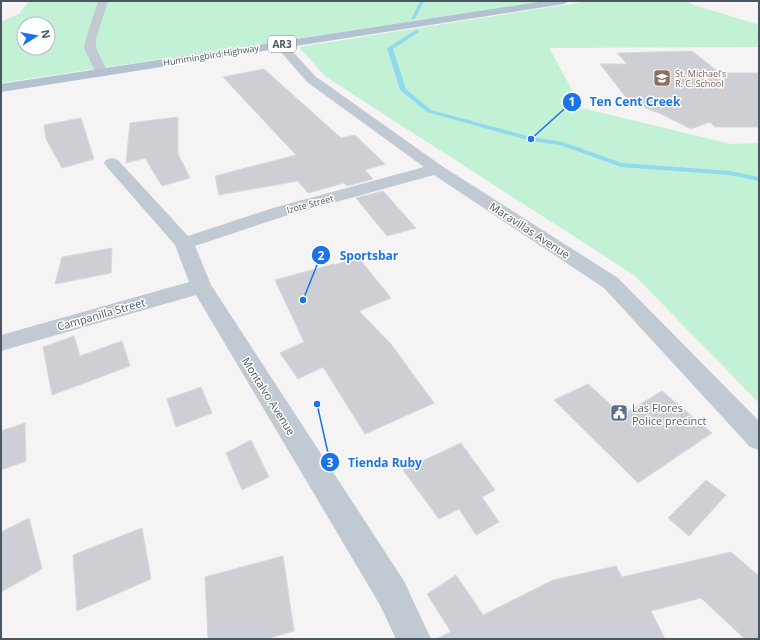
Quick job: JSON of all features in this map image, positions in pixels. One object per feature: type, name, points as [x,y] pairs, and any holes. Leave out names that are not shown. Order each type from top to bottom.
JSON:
[{"type":"main road","name":"Hummingbird Highway","points":[[1,88],[564,1]]},
{"type":"street","points":[[102,73],[90,48],[91,39],[103,1]]},
{"type":"street","name":"Maravillas Avenue","points":[[280,44],[311,79],[436,169],[611,283],[759,439]]},
{"type":"street","name":"Montalvo Avenue","points":[[112,163],[184,243],[201,286],[392,594],[414,639]]},
{"type":"street","name":"Izote Street","points":[[184,243],[279,212],[436,169]]},
{"type":"street","name":"Campanilla Street","points":[[1,343],[201,286]]},
{"type":"green space","points":[[29,1],[547,1],[1,83],[1,22],[19,14]]},
{"type":"green space","points":[[589,1],[687,1],[691,4],[759,25],[759,47],[549,48],[582,108],[731,144],[759,143],[759,403],[634,275],[326,77],[299,47]]},
{"type":"building","points":[[692,51],[720,73],[759,73],[759,127],[715,127],[710,122],[691,129],[657,112],[629,101],[600,64],[627,64],[617,53]]},
{"type":"building","points":[[264,69],[341,138],[355,135],[385,164],[365,170],[373,179],[347,186],[344,183],[308,193],[298,181],[219,195],[215,176],[296,155],[223,77]]},
{"type":"building","points":[[178,117],[178,154],[190,178],[162,186],[145,158],[126,163],[130,123]]},
{"type":"building","points":[[81,118],[94,159],[62,168],[46,139],[44,125]]},
{"type":"building","points":[[383,191],[416,228],[387,236],[356,198]]},
{"type":"building","points":[[112,248],[111,273],[55,284],[62,257]]},
{"type":"building","points":[[358,257],[391,298],[359,311],[391,344],[434,403],[365,434],[323,367],[298,379],[280,353],[304,342],[275,280],[334,264],[335,265]]},
{"type":"building","points":[[74,336],[80,356],[122,341],[130,366],[52,395],[43,347]]},
{"type":"building","points":[[588,384],[622,415],[662,391],[712,433],[638,483],[554,400]]},
{"type":"building","points":[[201,387],[212,413],[176,427],[167,399]]},
{"type":"building","points":[[25,423],[26,461],[1,470],[1,431]]},
{"type":"building","points":[[251,440],[269,477],[242,490],[226,453]]},
{"type":"building","points":[[461,443],[495,490],[482,497],[499,522],[476,535],[459,509],[439,519],[403,470]]},
{"type":"building","points":[[706,480],[726,495],[689,536],[668,518]]},
{"type":"building","points":[[29,518],[42,569],[1,592],[1,532]]},
{"type":"building","points":[[142,528],[151,579],[77,611],[73,555]]},
{"type":"building","points":[[731,552],[759,576],[759,639],[745,639],[701,598],[651,611],[665,639],[436,639],[451,632],[427,594],[456,575],[483,615],[553,580],[616,566],[622,577]]},
{"type":"building","points":[[283,556],[294,631],[266,639],[208,639],[205,577]]},
{"type":"waterway","points":[[413,18],[422,1]]},
{"type":"waterway","points":[[418,31],[390,48],[403,90],[429,111],[531,139],[561,143],[621,165],[730,173],[759,179]]},
{"type":"place","name":"St. Michael’s R. C. School","points":[[662,78]]},
{"type":"place","name":"Ten Cent Creek","points":[[531,139]]},
{"type":"place","name":"Sportsbar","points":[[303,300]]},
{"type":"place","name":"Tienda Ruby","points":[[317,404]]},
{"type":"place","name":"Las Flores Police precinct","points":[[619,413]]}]
